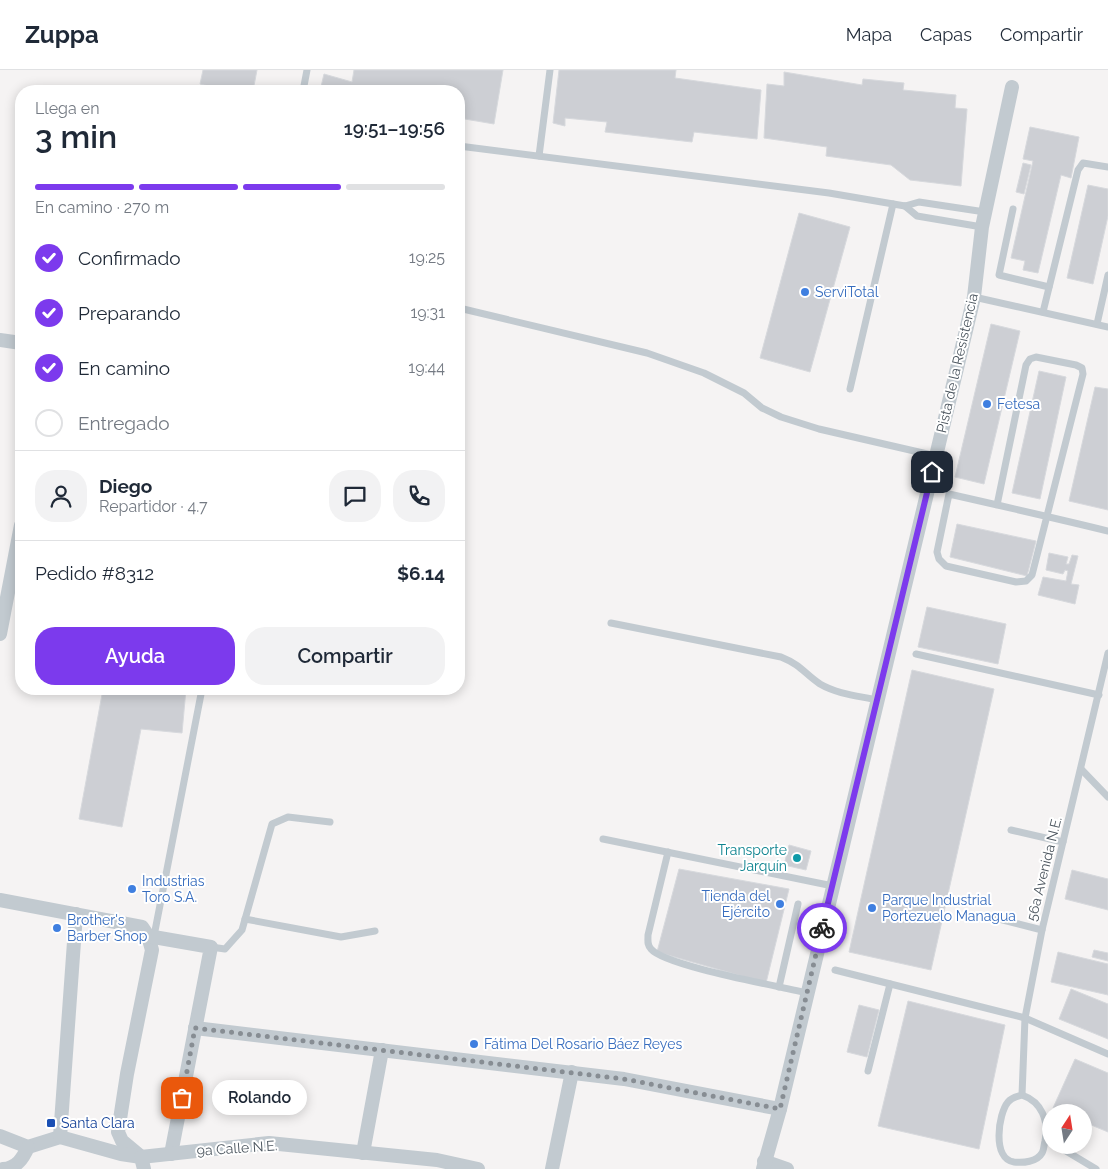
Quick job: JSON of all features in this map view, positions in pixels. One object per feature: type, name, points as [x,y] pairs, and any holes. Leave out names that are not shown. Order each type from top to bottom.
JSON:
[{"type":"street","name":"Pista de la Resistencia","points":[[761,1166],[780,1109],[974,296],[982,227],[1012,87]]},
{"type":"street","points":[[0,340],[15,342]]},
{"type":"street","points":[[0,634],[15,556]]},
{"type":"street","points":[[0,900],[142,926],[151,936],[212,947],[171,1154]]},
{"type":"street","points":[[0,1136],[28,1147],[60,1137],[76,914]]},
{"type":"street","points":[[143,1163],[122,1140],[118,1132],[127,1074],[152,950],[151,936]]},
{"type":"street","points":[[195,1028],[624,1079],[780,1109]]},
{"type":"street","points":[[363,1153],[382,1050]]},
{"type":"street","points":[[552,1169],[572,1072]]},
{"type":"street","name":"9a Calle N.E.","points":[[60,1137],[121,1154],[143,1163],[171,1154],[269,1143],[437,1160],[478,1169]]},
{"type":"street","points":[[3,1169],[10,1168],[23,1159],[28,1147]]},
{"type":"street","points":[[761,1166],[787,1169]]},
{"type":"lane","points":[[304,85],[307,70]]},
{"type":"lane","points":[[539,156],[550,70]]},
{"type":"lane","points":[[465,147],[829,193],[905,206],[919,202],[985,212]]},
{"type":"lane","points":[[1043,312],[1078,170],[1083,163],[1108,167]]},
{"type":"lane","points":[[850,389],[893,204]]},
{"type":"lane","points":[[905,206],[917,216],[982,227]]},
{"type":"lane","points":[[1013,209],[999,274],[1049,287]]},
{"type":"lane","points":[[1097,324],[1108,275]]},
{"type":"lane","points":[[974,296],[1108,327]]},
{"type":"lane","points":[[465,309],[647,353],[704,373],[744,393],[762,408],[781,417],[820,429],[936,456]]},
{"type":"lane","points":[[997,505],[1026,364],[1030,359],[1036,357],[1076,365],[1082,368],[1083,374],[1047,517],[1032,575],[1026,581],[1016,582],[946,566],[939,560],[937,552],[949,494],[1047,517],[1108,531]]},
{"type":"lane","points":[[611,623],[781,657],[794,662],[819,683],[832,690],[878,700]]},
{"type":"lane","name":"56a Avenida N.E.","points":[[1022,1095],[1025,1018],[1042,930],[1108,652]]},
{"type":"lane","points":[[916,654],[1099,694]]},
{"type":"lane","points":[[151,936],[201,695]]},
{"type":"lane","points":[[1080,770],[1108,797]]},
{"type":"lane","points":[[212,947],[225,949],[242,930],[272,824],[288,817],[330,822]]},
{"type":"lane","points":[[1011,830],[1063,842]]},
{"type":"lane","points":[[603,839],[833,886]]},
{"type":"lane","points":[[668,852],[648,935],[648,943],[651,949],[655,953],[676,963],[807,993]]},
{"type":"lane","points":[[779,987],[798,904]]},
{"type":"lane","points":[[991,917],[1042,930]]},
{"type":"lane","points":[[245,919],[341,937],[375,931]]},
{"type":"lane","points":[[835,970],[1025,1018],[1108,1054]]},
{"type":"lane","points":[[868,1071],[890,984]]},
{"type":"lane","points":[[1042,1112],[1031,1098],[1022,1095],[1012,1098],[1007,1103],[1003,1112],[1000,1130],[1002,1154],[1012,1162],[1028,1162],[1042,1153]]},
{"type":"lane","points":[[1071,1154],[1096,1169]]},
{"type":"building","points":[[203,70],[257,70],[254,85],[200,84]]},
{"type":"building","points":[[354,70],[503,70],[494,124],[465,119],[465,85],[321,85],[324,74],[352,82]]},
{"type":"building","points":[[559,70],[676,70],[675,78],[761,90],[757,139],[694,132],[692,142],[605,132],[607,122],[565,118],[565,126],[553,123]]},
{"type":"building","points":[[784,72],[862,85],[863,79],[904,83],[903,90],[956,95],[955,108],[967,109],[961,186],[910,180],[891,165],[826,156],[827,147],[764,138],[767,84],[784,86]]},
{"type":"building","points":[[1030,127],[1079,137],[1071,178],[1061,175],[1038,273],[1023,270],[1025,261],[1011,258],[1033,161],[1023,159]]},
{"type":"building","points":[[1023,163],[1031,165],[1024,194],[1016,192]]},
{"type":"building","points":[[1088,185],[1108,189],[1108,216],[1093,284],[1067,278]]},
{"type":"building","name":"ServiTotal","points":[[799,213],[850,227],[810,372],[760,358]]},
{"type":"building","name":"Fetesa","points":[[991,324],[1020,331],[984,484],[955,477]]},
{"type":"building","points":[[1039,371],[1066,377],[1040,499],[1012,493]]},
{"type":"building","points":[[1095,387],[1108,389],[1108,510],[1069,501]]},
{"type":"building","points":[[957,524],[1036,541],[1027,576],[950,557]]},
{"type":"building","points":[[1049,553],[1068,557],[1066,564],[1069,564],[1072,555],[1078,556],[1071,584],[1079,585],[1075,604],[1038,595],[1043,577],[1066,581],[1068,571],[1065,570],[1063,574],[1046,570]]},
{"type":"building","points":[[927,607],[1006,624],[998,664],[918,647]]},
{"type":"building","points":[[912,670],[994,689],[931,970],[849,952]]},
{"type":"building","points":[[102,695],[185,695],[182,733],[141,729],[122,827],[79,819]]},
{"type":"building","name":"Transporte Jarquín","points":[[789,845],[811,851],[806,870],[784,865]]},
{"type":"building","points":[[679,869],[789,889],[766,983],[657,952]]},
{"type":"building","points":[[1072,870],[1108,879],[1108,910],[1065,899]]},
{"type":"building","points":[[1094,950],[1108,953],[1108,961],[1092,957]]},
{"type":"building","points":[[1058,952],[1108,964],[1108,995],[1051,982]]},
{"type":"building","points":[[1071,989],[1108,1004],[1108,1039],[1059,1019]]},
{"type":"building","points":[[908,1001],[1005,1025],[979,1149],[878,1126]]},
{"type":"building","points":[[859,1005],[879,1010],[867,1057],[847,1052]]},
{"type":"building","points":[[1075,1059],[1108,1073],[1108,1132],[1092,1125],[1092,1104],[1055,1104]]},
{"type":"way so far","points":[[182,1098],[195,1028],[624,1079],[780,1109],[822,928]]},
{"type":"place","name":"ServiTotal","points":[[805,292]]},
{"type":"place","name":"Fetesa","points":[[987,404]]},
{"type":"place","name":"Transporte Jarquín","points":[[797,858]]},
{"type":"place","name":"Industrias Toro S.A.","points":[[132,889]]},
{"type":"place","name":"Tienda del Ejército","points":[[780,904]]},
{"type":"place","name":"Parque Industrial Portezuelo Managua","points":[[872,908]]},
{"type":"place","name":"Brother's Barber Shop","points":[[57,928]]},
{"type":"place","name":"Fátima Del Rosario Báez Reyes","points":[[474,1044]]},
{"type":"place","name":"Rolando","points":[[182,1098]]},
{"type":"place","name":"Santa Clara","points":[[51,1123]]},
{"type":"route","points":[[822,928],[932,472]]}]
